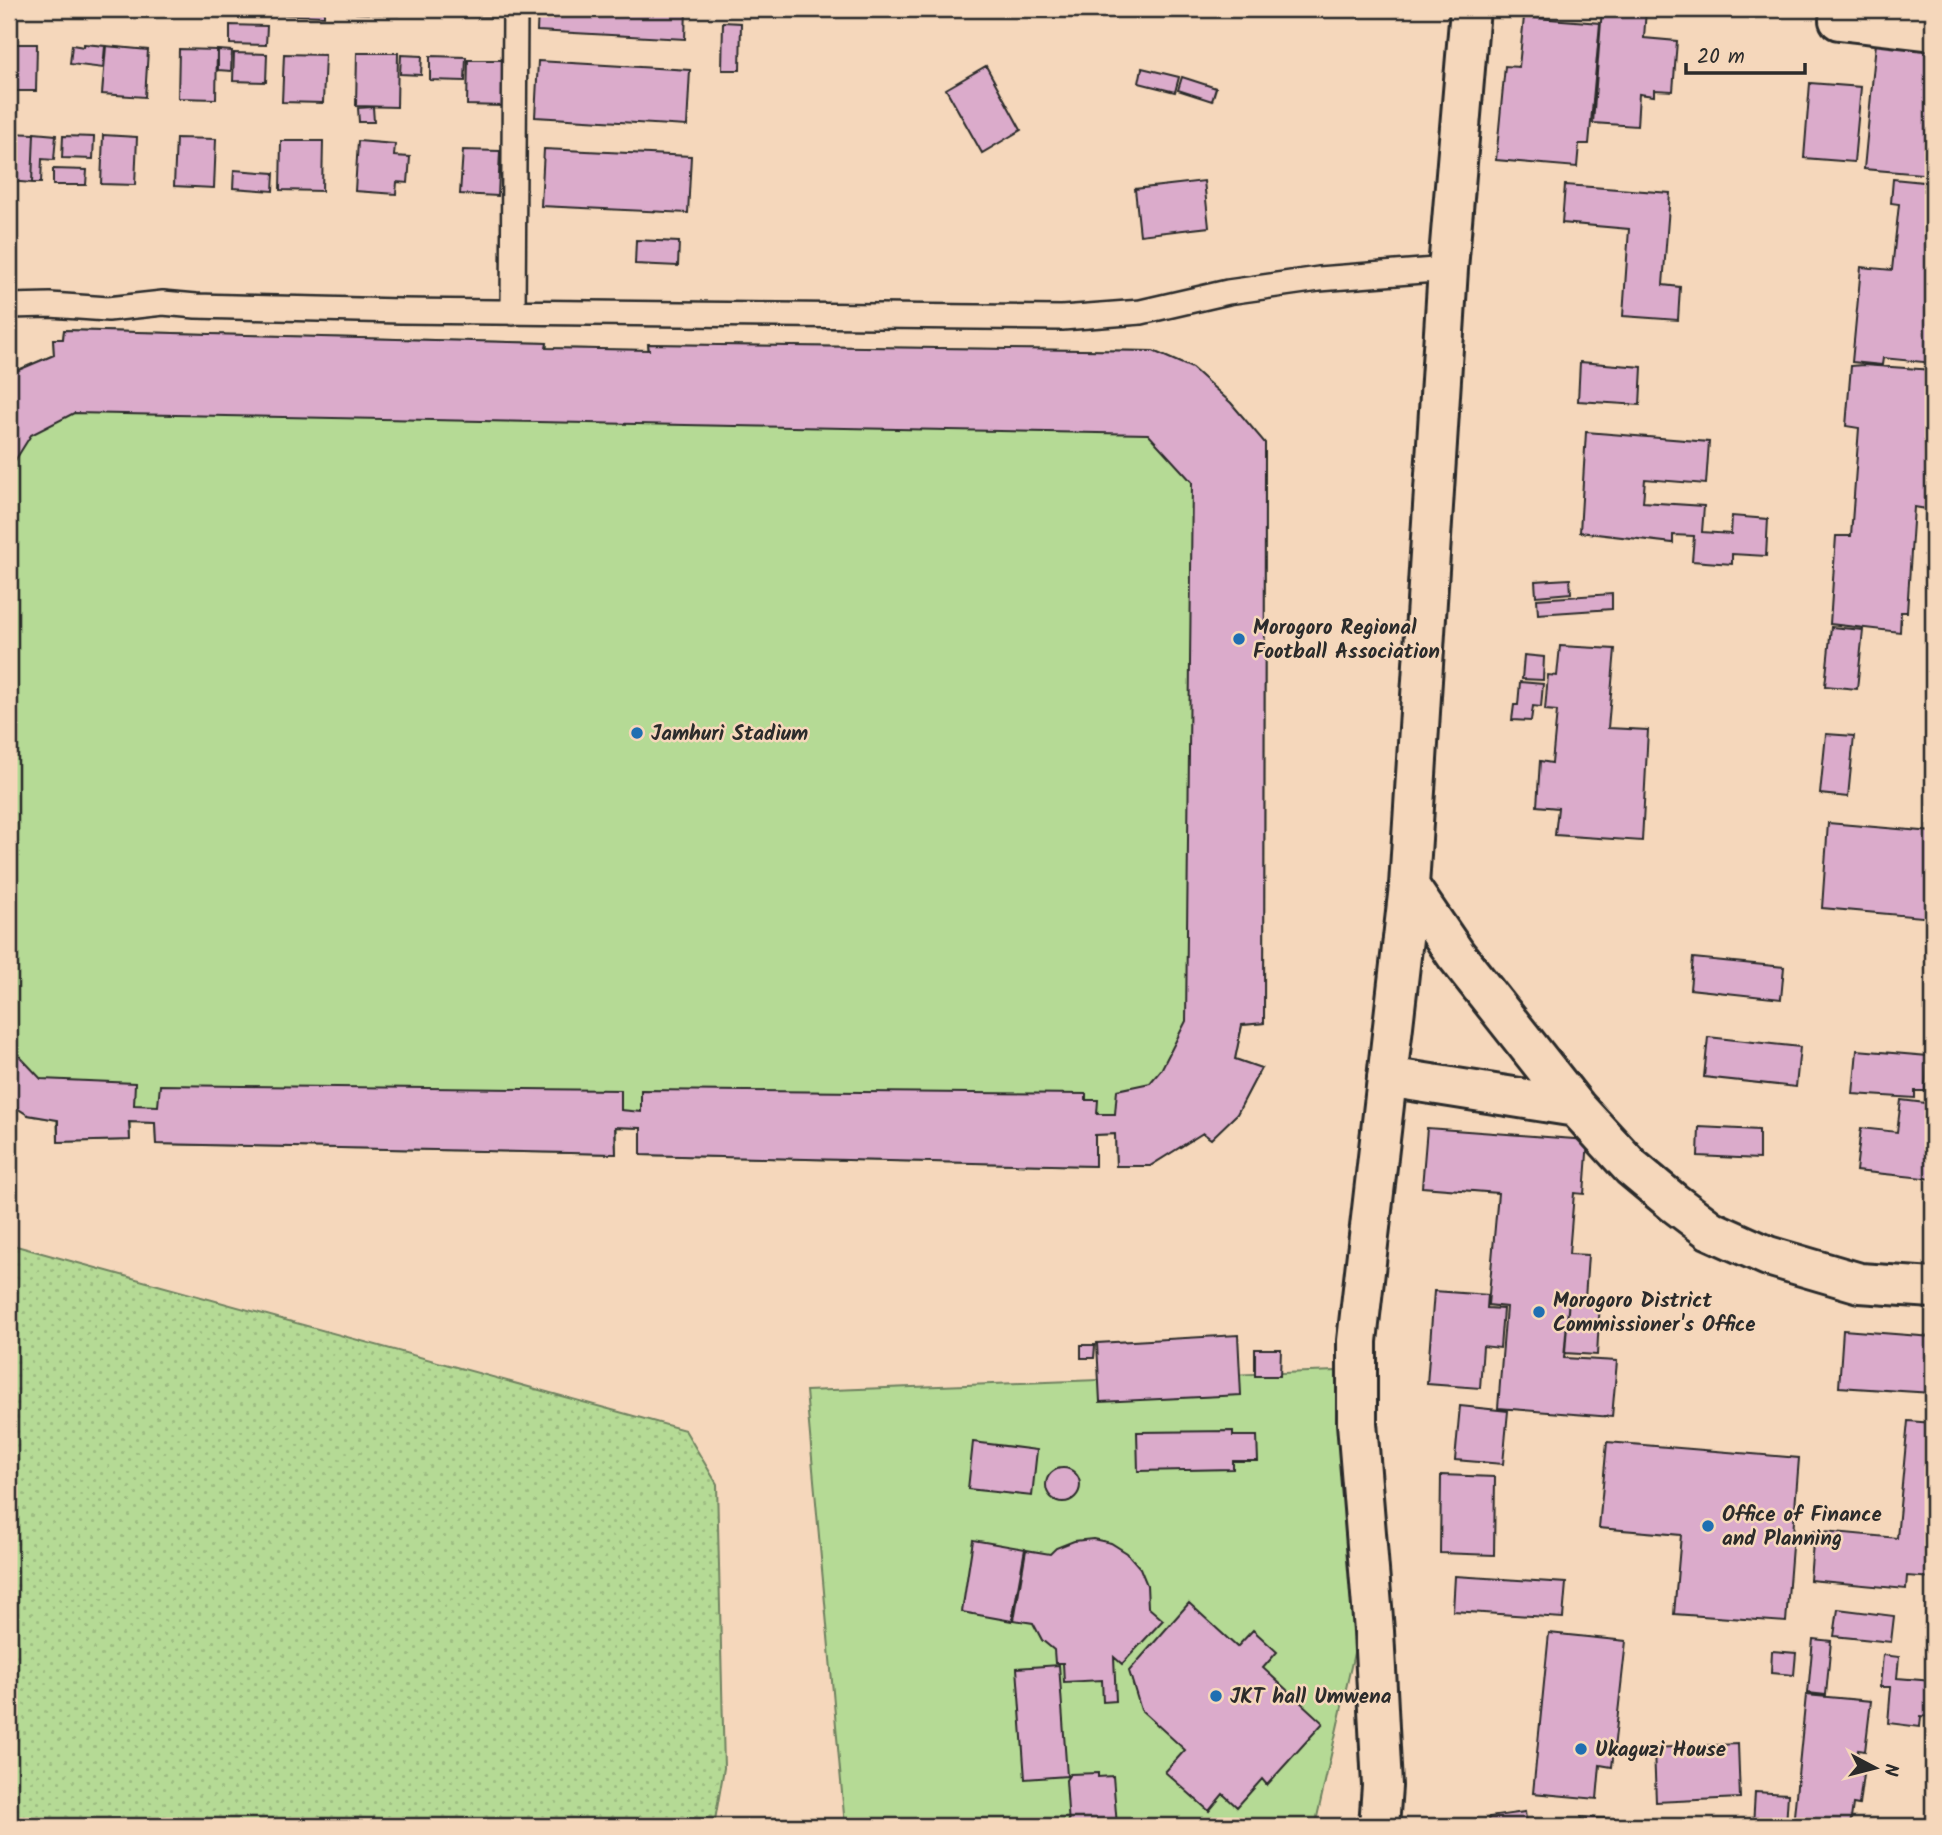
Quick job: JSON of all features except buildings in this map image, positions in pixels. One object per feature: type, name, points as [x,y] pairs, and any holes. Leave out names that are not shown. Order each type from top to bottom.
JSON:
[{"type":"street","points":[[1380,1826],[1382,1786],[1379,1722],[1359,1460],[1356,1380],[1361,1300],[1409,886],[1448,269],[1470,9]]},
{"type":"street","points":[[1839,20],[1933,31]]},
{"type":"street","points":[[1409,886],[1456,955],[1576,1107],[1631,1167],[1710,1230],[1768,1256],[1860,1283],[1933,1288]]},
{"type":"street","points":[[1387,1077],[1576,1107]]},
{"type":"lane","points":[[513,313],[515,9]]},
{"type":"lane","points":[[9,306],[50,305],[107,309],[163,303],[513,313],[1062,318],[1141,312],[1228,292],[1319,279],[1448,269]]},
{"type":"green space","name":"Jamhuri Stadium","points":[[64,330],[547,343],[547,348],[648,350],[648,344],[1153,351],[1192,368],[1231,403],[1265,443],[1264,1023],[1242,1025],[1235,1059],[1261,1068],[1237,1114],[1211,1139],[1202,1133],[1150,1166],[1116,1166],[1115,1134],[1095,1135],[1095,1166],[641,1155],[641,1128],[616,1127],[616,1154],[156,1144],[155,1123],[130,1122],[130,1140],[58,1142],[57,1120],[28,1115],[9,1103],[9,374],[54,355],[53,339],[63,339]]},
{"type":"green space","points":[[9,1244],[685,1430],[717,1484],[724,1768],[714,1826],[9,1826]]},
{"type":"green space","points":[[1336,1371],[1350,1397],[1381,1533],[1315,1826],[845,1826],[806,1391]]},
{"type":"place","name":"Morogoro Regional Football Association","points":[[1239,639]]},
{"type":"place","name":"Jamhuri Stadium","points":[[637,733]]},
{"type":"place","name":"Morogoro District Commissioner's Office","points":[[1539,1312]]},
{"type":"place","name":"Office of Finance and Planning","points":[[1708,1526]]},
{"type":"place","name":"JKT hall Umwena","points":[[1216,1696]]},
{"type":"place","name":"Ukaguzi House","points":[[1581,1749]]}]
